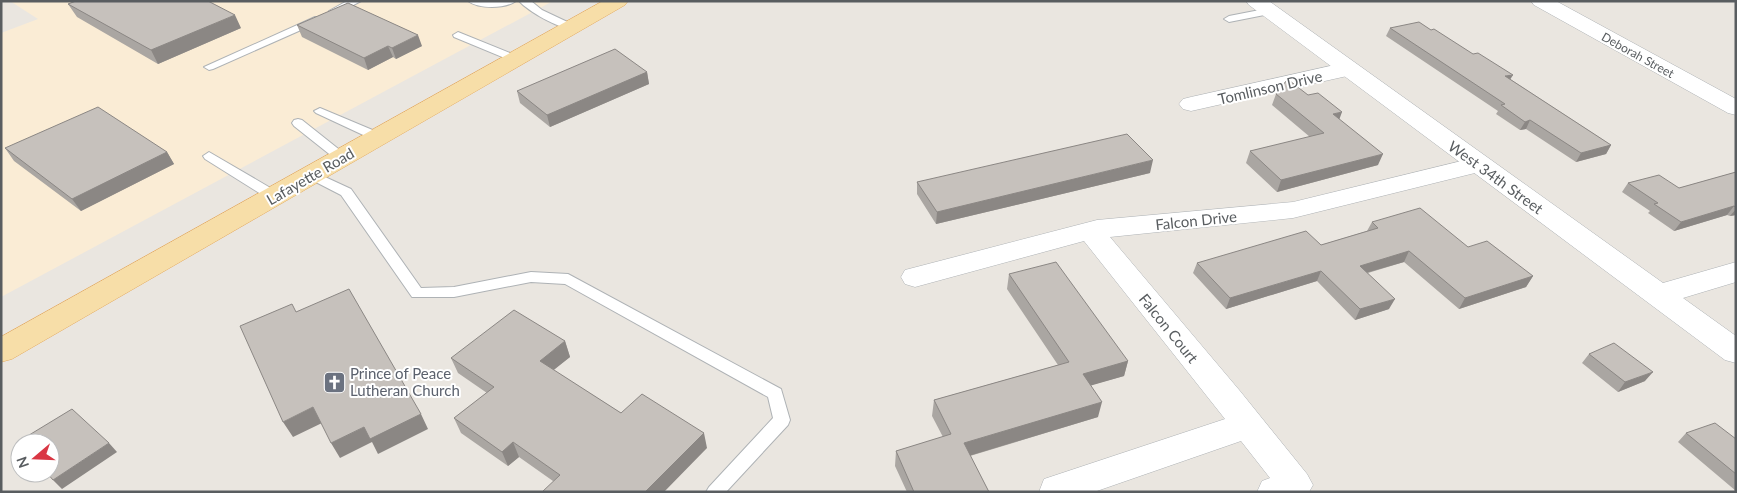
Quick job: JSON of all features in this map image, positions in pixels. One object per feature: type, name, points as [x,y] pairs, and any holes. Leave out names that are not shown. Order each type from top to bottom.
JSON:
[{"type":"main road","name":"Lafayette Road","points":[[1,351],[618,1]]},
{"type":"street","name":"Deborah Street","points":[[1541,1],[1736,108]]},
{"type":"street","name":"West 34th Street","points":[[1263,6],[1736,352]]},
{"type":"street","name":"Tomlinson Drive","points":[[1191,104],[1348,69]]},
{"type":"street","name":"Falcon Drive","points":[[915,278],[1090,231],[1293,210],[1478,165]]},
{"type":"street","name":"Falcon Court","points":[[1090,231],[1295,485],[1274,492]]},
{"type":"street","points":[[1658,296],[1736,272]]},
{"type":"street","points":[[1057,492],[1056,490],[1248,426]]},
{"type":"lane","points":[[210,67],[356,1]]},
{"type":"lane","points":[[473,1],[486,4],[510,1]]},
{"type":"lane","points":[[524,1],[538,12],[573,27]]},
{"type":"lane","points":[[1229,19],[1263,6]]},
{"type":"lane","points":[[458,36],[516,59]]},
{"type":"lane","points":[[320,111],[378,138]]},
{"type":"lane","points":[[298,122],[342,158]]},
{"type":"lane","points":[[209,156],[274,196]]},
{"type":"lane","points":[[312,175],[346,192],[417,293],[454,292],[531,277],[568,279],[775,393],[782,420],[715,492]]},
{"type":"shaded area","points":[[10,1],[553,1],[1,297],[1,33],[38,19]]},
{"type":"building","points":[[76,1],[208,1],[235,15],[151,50],[68,4]]},
{"type":"building","points":[[348,3],[418,35],[392,48],[388,46],[364,58],[297,25]]},
{"type":"building","points":[[1419,22],[1431,30],[1434,29],[1473,54],[1478,53],[1513,75],[1505,76],[1611,145],[1581,153],[1530,120],[1525,122],[1501,105],[1505,104],[1390,28]]},
{"type":"building","points":[[615,49],[647,72],[547,115],[517,91]]},
{"type":"building","points":[[1286,81],[1290,81],[1308,95],[1318,93],[1342,112],[1333,114],[1383,154],[1281,180],[1250,151],[1324,133],[1276,94]]},
{"type":"building","points":[[98,107],[167,152],[72,199],[5,148]]},
{"type":"building","points":[[1127,134],[1153,160],[937,212],[917,182]]},
{"type":"building","points":[[1736,172],[1736,207],[1681,222],[1654,204],[1658,203],[1628,183],[1659,175],[1679,188]]},
{"type":"building","points":[[1420,208],[1468,247],[1487,241],[1533,276],[1465,298],[1409,251],[1360,266],[1395,299],[1360,309],[1321,271],[1230,298],[1197,263],[1306,231],[1321,245],[1378,228],[1372,222]]},
{"type":"building","points":[[1056,262],[1128,361],[1083,374],[1102,402],[964,443],[989,492],[914,492],[896,451],[951,434],[934,400],[1069,362],[1009,274]]},
{"type":"building","name":"Prince of Peace Lutheran Church","points":[[349,289],[421,414],[370,439],[364,427],[331,443],[313,407],[283,422],[240,326],[292,304],[296,312]]},
{"type":"building","points":[[514,310],[565,341],[540,361],[621,413],[642,394],[704,433],[645,492],[542,492],[560,475],[513,442],[502,452],[454,418],[494,387],[451,358]]},
{"type":"building","points":[[1614,343],[1653,372],[1625,382],[1589,354]]},
{"type":"building","points":[[72,409],[109,443],[60,475],[60,433],[32,433]]},
{"type":"building","points":[[1715,423],[1736,439],[1736,474],[1686,433]]},
{"type":"place","name":"Prince of Peace Lutheran Church","points":[[334,382]]}]
